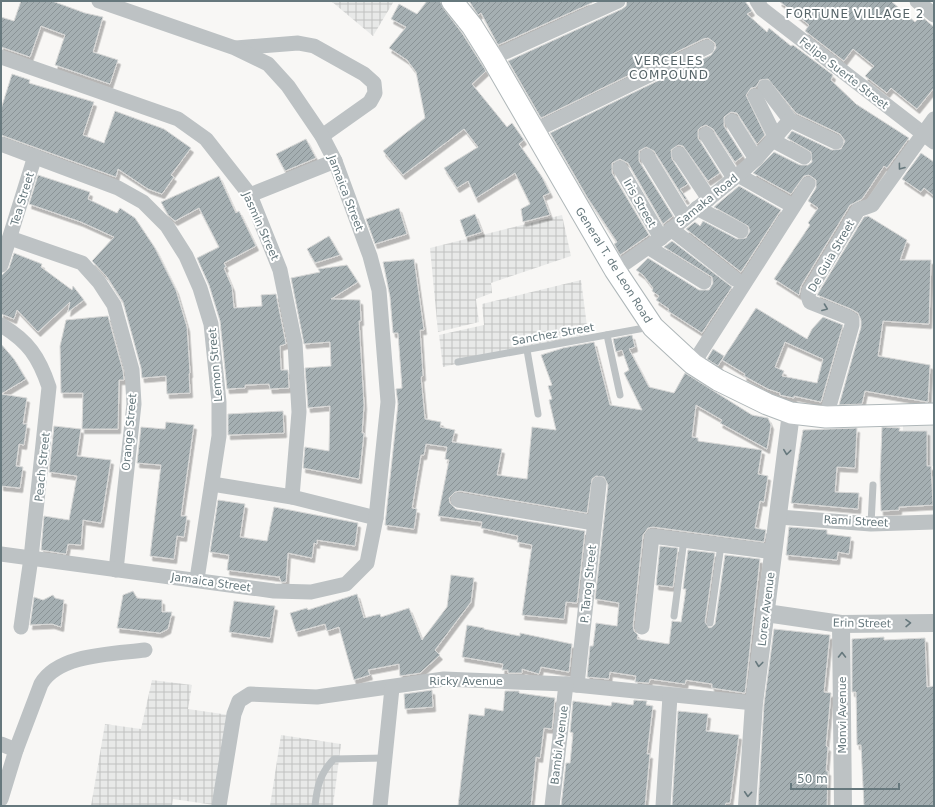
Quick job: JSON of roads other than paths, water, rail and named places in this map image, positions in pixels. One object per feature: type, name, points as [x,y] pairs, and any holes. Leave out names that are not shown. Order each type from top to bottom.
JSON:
[{"type":"main road","name":"General T. de Leon Road","points":[[452,1],[472,26],[492,58],[615,270],[653,327],[693,364],[732,387],[767,404],[791,413],[826,417],[934,414]]},
{"type":"street","name":"Jamaica Street","points":[[1,554],[116,570],[197,579],[274,591],[311,592],[346,584],[367,562],[376,518],[388,402],[379,290],[370,256],[335,161],[322,136],[288,86],[268,64],[235,48],[99,1]]},
{"type":"street","points":[[492,58],[618,1]]},
{"type":"street","name":"Felipe Suerte Street","points":[[757,1],[762,9],[929,139]]},
{"type":"street","points":[[916,1],[934,15]]},
{"type":"street","points":[[235,48],[298,43],[314,46],[364,74],[374,83],[375,94],[370,102],[322,136]]},
{"type":"street","points":[[534,131],[707,47]]},
{"type":"street","name":"Jasmin Street","points":[[1,57],[178,119],[206,139],[250,195],[280,270],[296,343],[298,412],[292,497]]},
{"type":"street","points":[[804,157],[774,138],[760,91],[790,120],[836,142]]},
{"type":"street","name":"De Guia Street","points":[[826,417],[852,325],[852,320],[810,302],[808,296],[809,291],[858,210],[872,206],[929,139],[934,119]]},
{"type":"street","name":"Samaka Road","points":[[615,270],[666,234],[756,159],[790,120]]},
{"type":"street","points":[[732,121],[756,159]]},
{"type":"street","points":[[706,134],[736,176],[793,206]]},
{"type":"street","name":"Lemon Street","points":[[1,144],[118,188],[143,202],[167,226],[186,256],[200,288],[212,324],[219,436],[197,579]]},
{"type":"street","points":[[679,154],[703,203],[741,231]]},
{"type":"street","name":"Tea Street","points":[[1,264],[35,156]]},
{"type":"street","points":[[647,156],[685,218]]},
{"type":"street","points":[[250,195],[335,161]]},
{"type":"street","name":"Iris Street","points":[[620,168],[666,234]]},
{"type":"street","points":[[693,364],[808,184]]},
{"type":"street","points":[[666,234],[735,279]]},
{"type":"street","name":"Orange Street","points":[[10,238],[82,263],[99,282],[114,305],[132,370],[134,404],[116,570]]},
{"type":"street","points":[[648,247],[704,282]]},
{"type":"street","name":"Peach Street","points":[[1,325],[13,332],[30,346],[42,367],[49,387],[31,558],[21,627]]},
{"type":"street","name":"Lorex Avenue","points":[[747,806],[754,703],[779,517],[791,413]]},
{"type":"street","points":[[212,484],[292,497],[376,518]]},
{"type":"street","name":"P. Tarog Street","points":[[572,684],[600,484]]},
{"type":"street","points":[[458,500],[594,523]]},
{"type":"street","name":"Rami Street","points":[[779,517],[871,524],[934,522]]},
{"type":"street","points":[[642,627],[652,536],[774,552]]},
{"type":"street","name":"Erin Street","points":[[766,613],[842,624],[934,623]]},
{"type":"street","name":"Monvi Avenue","points":[[842,624],[843,806]]},
{"type":"street","points":[[1,799],[4,777],[46,674],[62,664],[85,658],[145,650]]},
{"type":"street","name":"Ricky Avenue","points":[[219,806],[234,714],[239,701],[250,694],[317,697],[392,688],[409,683],[444,679],[572,684],[670,696],[754,703]]},
{"type":"street","name":"Bambi Avenue","points":[[552,806],[572,684]]},
{"type":"street","points":[[380,806],[392,688]]},
{"type":"street","points":[[663,806],[670,696]]},
{"type":"street","points":[[1,744],[16,750]]},
{"type":"lane","name":"Sanchez Street","points":[[458,362],[653,327]]},
{"type":"lane","points":[[607,335],[620,394]]},
{"type":"lane","points":[[527,350],[538,414]]},
{"type":"lane","points":[[871,524],[872,485]]},
{"type":"lane","points":[[674,616],[684,539]]},
{"type":"lane","points":[[710,623],[721,544]]},
{"type":"lane","points":[[315,806],[317,786],[325,769],[334,759],[386,758]]},
{"type":"district","name":"FORTUNE VILLAGE 2","points":[[855,14]]},
{"type":"district","name":"VERCELES COMPOUND","points":[[669,68]]}]
